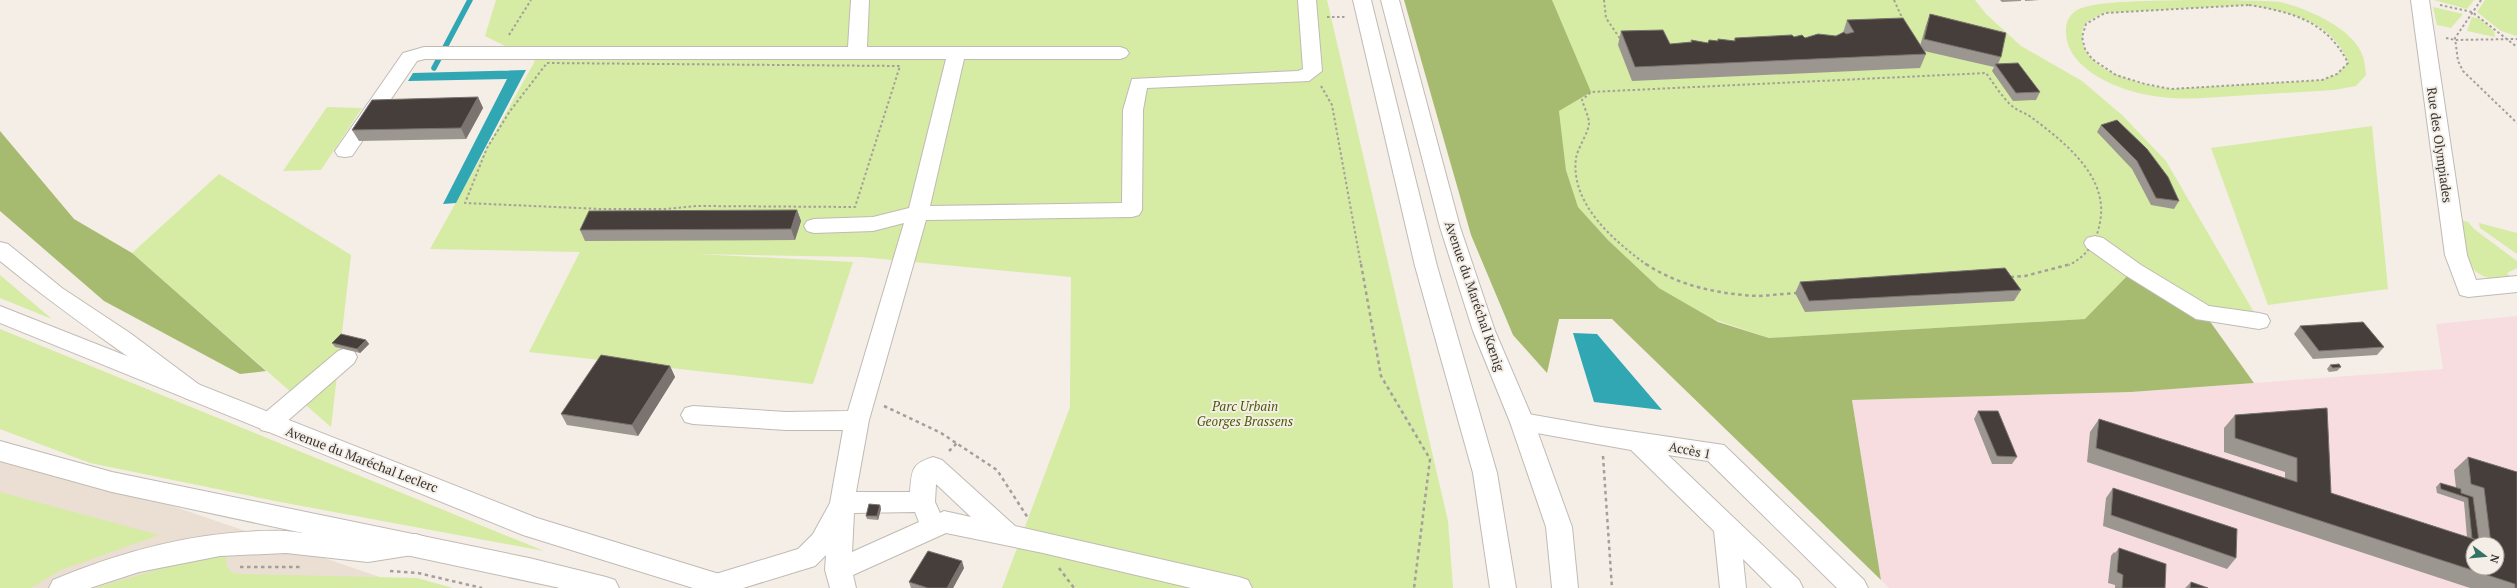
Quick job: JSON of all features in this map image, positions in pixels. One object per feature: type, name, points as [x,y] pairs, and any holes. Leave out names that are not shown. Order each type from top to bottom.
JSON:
[{"type":"main road","points":[[857,54],[860,0]]},
{"type":"main road","points":[[814,226],[873,224],[918,213],[1132,210],[1133,110],[1139,83],[1302,77],[1312,71],[1307,0]]},
{"type":"main road","points":[[1362,0],[1426,266],[1485,473],[1503,588]]},
{"type":"main road","name":"Avenue du Maréchal Kœnig","points":[[1390,0],[1450,227],[1484,331],[1522,422],[1559,527],[1565,588]]},
{"type":"main road","name":"Rue des Olympiades","points":[[2421,2],[2456,255],[2468,288],[2517,284]]},
{"type":"main road","points":[[345,151],[410,57],[424,53],[1120,53]]},
{"type":"main road","points":[[841,579],[842,503],[857,420],[918,213],[956,54]]},
{"type":"main road","points":[[2095,243],[2133,270],[2204,313],[2259,321]]},
{"type":"main road","points":[[0,249],[54,294],[122,339],[193,392]]},
{"type":"main road","name":"Avenue du Maréchal Leclerc","points":[[0,314],[268,423],[532,527],[724,586]]},
{"type":"main road","points":[[268,423],[346,357]]},
{"type":"main road","points":[[693,415],[786,421],[857,420]]},
{"type":"main road","name":"Accès 1","points":[[1522,422],[1602,437],[1715,452],[1855,588]]},
{"type":"main road","points":[[1638,442],[1790,588]]},
{"type":"main road","points":[[0,450],[112,482],[529,569],[606,588]]},
{"type":"main road","points":[[934,526],[922,502],[924,472],[933,467],[1008,535]]},
{"type":"main road","points":[[842,503],[922,502]]},
{"type":"main road","points":[[724,586],[806,558],[822,542],[842,503]]},
{"type":"main road","points":[[841,579],[934,526],[944,522],[1008,535],[1239,588]]},
{"type":"main road","points":[[1726,525],[1733,588]]},
{"type":"main road","points":[[62,588],[86,577],[134,561],[192,549],[275,542],[328,545],[369,551],[416,545]]},
{"type":"path","points":[[1604,0],[1606,18],[1611,28],[1622,40],[1628,40]]},
{"type":"path","points":[[1894,0],[1903,21]]},
{"type":"path","points":[[2481,0],[2455,40],[2458,61],[2463,71],[2517,123]]},
{"type":"path","points":[[2421,2],[2472,12],[2517,47]]},
{"type":"path","points":[[2249,5],[2276,9],[2320,28],[2343,49],[2348,63],[2337,74],[2322,80],[2171,89],[2147,85],[2111,71],[2092,58],[2082,44],[2081,30],[2088,20],[2105,13],[2249,5]]},
{"type":"path","points":[[2426,34],[2455,40],[2517,39]]},
{"type":"path","points":[[547,63],[900,66],[855,207],[697,206],[665,209],[601,209],[465,203],[488,148],[510,111],[547,63]]},
{"type":"path","points":[[1312,71],[1332,105],[1381,376],[1430,459],[1414,588]]},
{"type":"path","points":[[1986,73],[2013,106],[2056,137],[2089,170],[2103,204],[2101,225],[2095,243],[2078,262],[2059,269],[2025,276],[1779,294],[1734,294],[1688,284],[1649,265],[1616,241],[1594,217],[1579,191],[1574,164],[1579,142],[1589,124],[1582,100],[1591,92],[1986,73]]},
{"type":"path","points":[[2513,120],[2517,119]]},
{"type":"path","points":[[1602,437],[1612,588]]},
{"type":"shaded area","points":[[2517,316],[2517,588],[1889,588],[1881,580],[1852,400],[2131,392],[2443,369],[2436,324]]},
{"type":"shaded area","points":[[0,447],[412,588],[0,588]]},
{"type":"green space","name":"Parc Urbain Georges Brassens","points":[[496,0],[1327,0],[1448,521],[1453,588],[1002,588],[1070,407],[1071,277],[861,257],[696,254],[853,262],[813,384],[529,352],[580,252],[430,249],[535,61],[485,36]]},
{"type":"green space","points":[[1404,0],[1552,0],[1591,92],[1559,111],[1566,170],[1578,207],[1608,240],[1659,288],[1718,322],[1769,338],[2085,319],[2133,270],[2204,313],[2254,383],[2131,392],[1852,400],[1881,580],[1612,319],[1559,319],[1547,373],[1513,335],[1471,235]]},
{"type":"green space","points":[[1552,0],[1975,0],[1986,14],[2021,46],[2082,81],[2122,115],[2166,161],[2259,321],[2204,313],[2133,270],[2086,319],[1769,338],[1713,319],[1659,288],[1608,240],[1578,207],[1566,170],[1559,111]]},
{"type":"green space","points":[[2175,0],[2280,2],[2315,14],[2339,28],[2357,45],[2362,54],[2366,75],[2356,86],[2334,90],[2200,98],[2166,98],[2131,91],[2106,81],[2083,66],[2074,56],[2068,45],[2066,33],[2067,23],[2070,17],[2077,10],[2098,4]],"holes":[[[2249,5],[2294,15],[2321,28],[2332,37],[2342,49],[2348,63],[2337,74],[2322,80],[2171,89],[2131,80],[2116,75],[2103,68],[2092,59],[2085,49],[2082,37],[2083,28],[2086,24],[2092,19],[2105,13]]]},
{"type":"green space","points":[[2434,0],[2474,0],[2467,9]]},
{"type":"green space","points":[[2485,0],[2517,0],[2517,36],[2501,31],[2477,12]]},
{"type":"green space","points":[[2433,7],[2463,14],[2451,28],[2437,25]]},
{"type":"green space","points":[[2472,17],[2480,19],[2494,31],[2495,37],[2467,31]]},
{"type":"green space","points":[[327,107],[362,108],[321,170],[283,171]]},
{"type":"green space","points":[[2372,126],[2388,289],[2268,305],[2211,148]]},
{"type":"green space","points":[[0,131],[74,219],[132,253],[266,371],[240,374],[104,301],[0,211]]},
{"type":"green space","points":[[219,174],[351,255],[331,427],[132,253]]},
{"type":"green space","points":[[2461,220],[2468,222],[2474,229],[2517,261],[2517,268],[2507,273],[2512,279],[2493,279],[2482,275],[2472,268],[2468,263]]},
{"type":"green space","points":[[2479,223],[2517,233],[2517,254],[2480,228]]},
{"type":"green space","points":[[0,275],[52,319],[0,298]]},
{"type":"green space","points":[[0,329],[544,551],[275,501],[90,463],[0,429]]},
{"type":"green space","points":[[0,492],[159,535],[61,570],[31,588],[0,588]]},
{"type":"green space","points":[[226,555],[227,566],[231,572],[241,574],[417,578],[453,588],[95,588],[170,566]]},
{"type":"water","points":[[526,70],[456,203],[443,204],[507,79],[408,81],[413,73]]},
{"type":"water","points":[[1573,333],[1597,334],[1662,410],[1594,402]]},
{"type":"building","points":[[1930,14],[2006,33],[2001,57],[1924,39]]},
{"type":"building","points":[[1903,18],[1926,54],[1635,67],[1621,31],[1663,30],[1670,44],[1692,42],[1691,40],[1708,43],[1709,40],[1718,41],[1718,39],[1735,41],[1735,38],[1792,35],[1794,37],[1802,35],[1805,38],[1818,34],[1836,36],[1844,32],[1846,34],[1854,32],[1847,20]]},
{"type":"building","points":[[2018,63],[2040,92],[2016,93],[1995,64]]},
{"type":"building","points":[[478,97],[461,128],[352,130],[372,100]]},
{"type":"building","points":[[2117,120],[2147,149],[2168,177],[2179,201],[2156,198],[2137,161],[2101,125]]},
{"type":"building","points":[[797,210],[791,229],[580,230],[589,211]]},
{"type":"building","points":[[2005,268],[2021,290],[1809,301],[1800,282]]},
{"type":"building","points":[[2363,322],[2384,347],[2319,351],[2300,326]]},
{"type":"building","points":[[341,334],[366,340],[357,349],[332,343]]},
{"type":"building","points":[[601,355],[670,366],[632,425],[561,414]]},
{"type":"building","points":[[2339,364],[2341,367],[2333,368],[2330,365]]},
{"type":"building","points":[[2327,408],[2331,493],[2465,536],[2465,568],[2096,448],[2099,419],[2297,482],[2297,458],[2235,438],[2235,415]]},
{"type":"building","points":[[1978,411],[1998,411],[2017,457],[1997,456]]},
{"type":"building","points":[[2468,457],[2517,472],[2517,588],[2515,588],[2515,584],[2490,576],[2505,576],[2505,536],[2490,536],[2484,488],[2471,484]]},
{"type":"building","points":[[2440,483],[2461,489],[2461,493],[2473,497],[2478,536],[2472,536],[2468,498],[2441,489]]},
{"type":"building","points":[[2113,488],[2237,529],[2236,558],[2111,515]]},
{"type":"building","points":[[869,504],[880,505],[877,516],[866,516]]},
{"type":"building","points":[[2119,548],[2166,564],[2165,588],[2122,588],[2123,575],[2117,572]]},
{"type":"building","points":[[928,551],[962,561],[947,588],[928,588],[909,582]]},
{"type":"building","points":[[2191,582],[2208,588],[2190,588]]},
{"type":"waterway","points":[[434,68],[470,0]]}]
